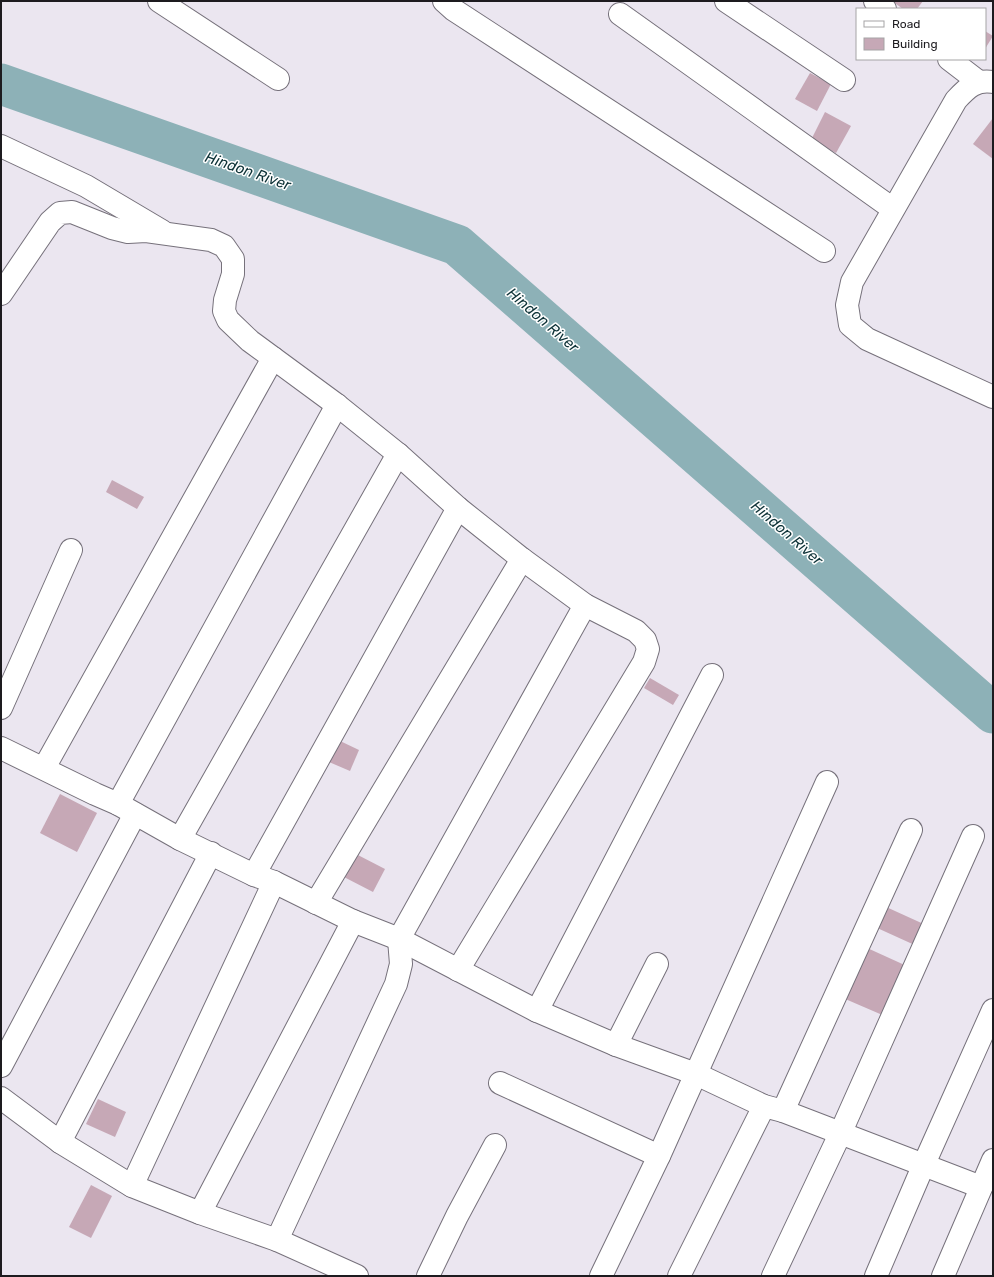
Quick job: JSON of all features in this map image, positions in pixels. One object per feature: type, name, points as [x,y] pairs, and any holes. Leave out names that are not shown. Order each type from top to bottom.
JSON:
[{"type":"street","points":[[159,1],[278,79]]},
{"type":"street","points":[[444,1],[454,10],[824,251]]},
{"type":"street","points":[[726,1],[844,80]]},
{"type":"street","points":[[875,1],[884,8]]},
{"type":"street","points":[[620,14],[894,209]]},
{"type":"street","points":[[951,60],[986,82]]},
{"type":"street","points":[[986,82],[966,90],[956,100],[852,282],[847,305],[850,325],[867,339],[993,397]]},
{"type":"street","points":[[2,149],[86,186],[166,234]]},
{"type":"street","points":[[1,294],[50,222],[60,213],[72,212],[112,228],[128,232],[146,231],[211,240],[224,246],[233,259],[232,274],[224,300],[224,311],[228,320],[250,341],[337,405],[398,454],[458,508],[522,559],[585,605],[636,631],[645,640],[648,649],[644,662],[458,970]]},
{"type":"street","points":[[44,768],[273,358]]},
{"type":"street","points":[[1,1066],[126,809],[337,405]]},
{"type":"street","points":[[180,839],[398,454]]},
{"type":"street","points":[[254,875],[458,508]]},
{"type":"street","points":[[1,708],[6,685],[71,550]]},
{"type":"street","points":[[316,903],[522,559]]},
{"type":"street","points":[[276,1240],[396,984],[401,964],[399,939],[585,605]]},
{"type":"street","points":[[537,1011],[712,675]]},
{"type":"street","points":[[3,754],[44,768],[126,809],[180,839],[254,875],[274,882],[352,921],[399,939],[537,1011],[616,1046],[696,1074],[774,1109],[924,1164],[981,1187]]},
{"type":"street","points":[[602,1276],[659,1156],[827,782]]},
{"type":"street","points":[[680,1276],[774,1109],[911,830]]},
{"type":"street","points":[[773,1276],[840,1134],[973,836]]},
{"type":"street","points":[[60,1142],[211,853]]},
{"type":"street","points":[[132,1186],[274,882]]},
{"type":"street","points":[[200,1214],[352,921]]},
{"type":"street","points":[[616,1046],[657,964]]},
{"type":"street","points":[[876,1276],[993,1010]]},
{"type":"street","points":[[500,1083],[659,1156]]},
{"type":"street","points":[[1,1098],[60,1142],[132,1186],[200,1214],[276,1240],[357,1276]]},
{"type":"street","points":[[428,1276],[494,1145]]},
{"type":"street","points":[[943,1276],[993,1160]]},
{"type":"building","points":[[892,1],[923,1],[918,8],[902,8]]},
{"type":"building","points":[[986,32],[993,36],[986,47]]},
{"type":"building","points":[[810,73],[831,84],[817,111],[795,99]]},
{"type":"building","points":[[825,112],[851,126],[836,153],[811,140]]},
{"type":"building","points":[[993,118],[993,159],[973,144]]},
{"type":"building","points":[[112,480],[144,497],[137,509],[106,492]]},
{"type":"building","points":[[650,678],[679,695],[673,705],[644,688]]},
{"type":"building","points":[[338,740],[359,750],[350,771],[329,762]]},
{"type":"building","points":[[60,794],[97,813],[77,852],[40,833]]},
{"type":"building","points":[[354,853],[385,869],[373,892],[342,876]]},
{"type":"building","points":[[884,906],[928,926],[919,947],[875,927]]},
{"type":"building","points":[[865,947],[909,967],[887,1017],[843,998]]},
{"type":"building","points":[[98,1099],[126,1112],[115,1137],[86,1124]]},
{"type":"building","points":[[91,1185],[112,1196],[91,1238],[69,1227]]},
{"type":"waterway","name":"Hindon River","points":[[1,84],[457,245],[993,713]]}]
